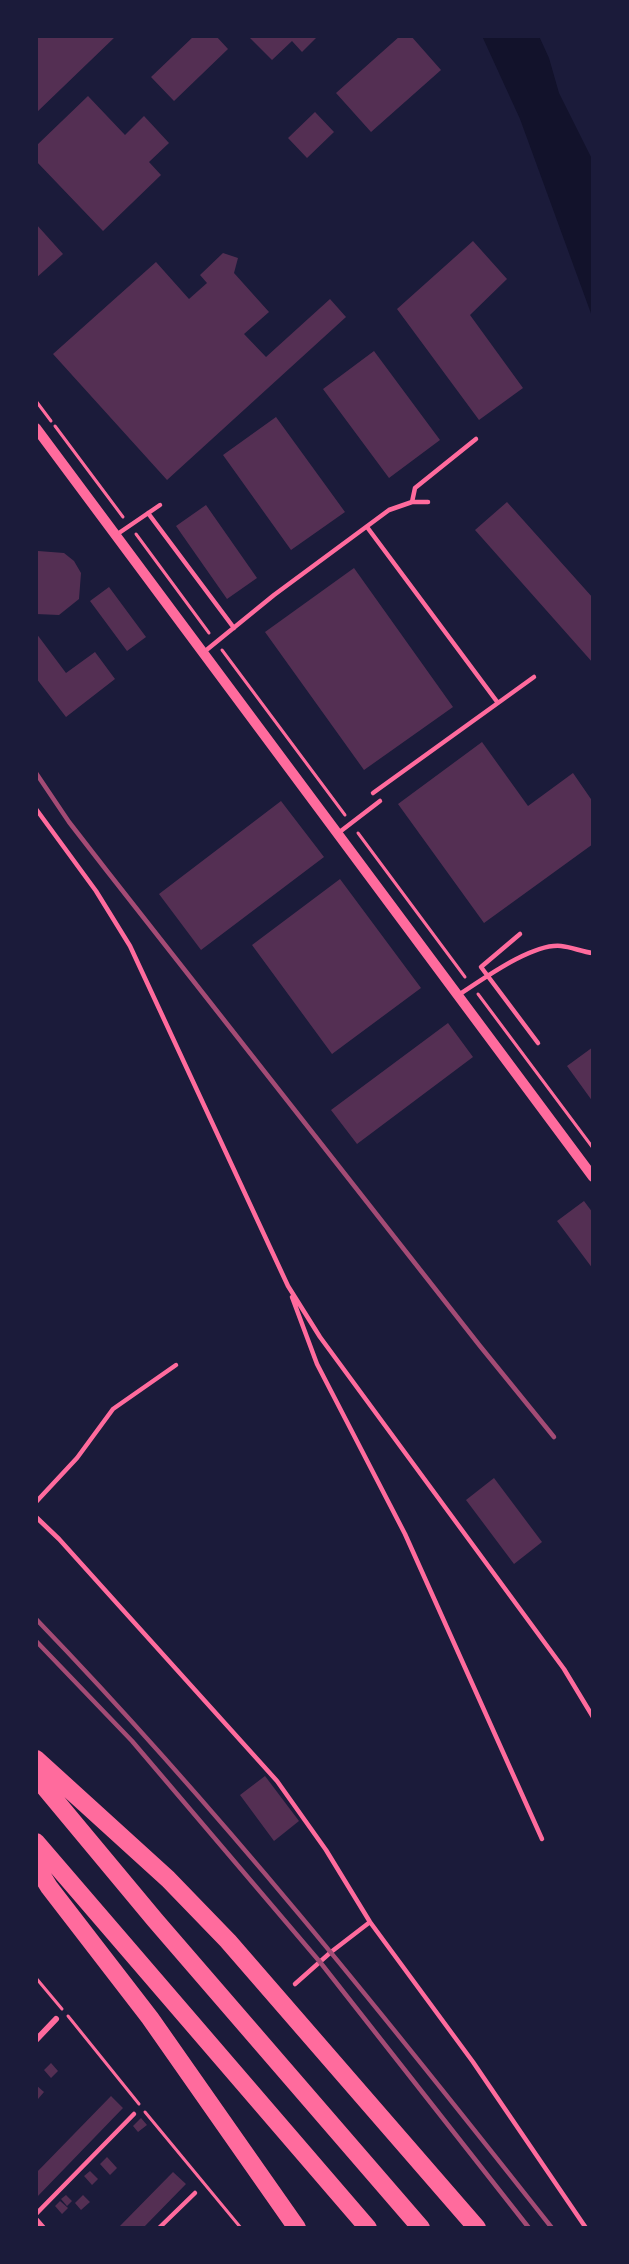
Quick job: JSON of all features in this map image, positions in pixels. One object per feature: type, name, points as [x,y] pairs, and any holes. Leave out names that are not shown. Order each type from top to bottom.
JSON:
[{"type":"highway","points":[[36,1759],[168,1879],[228,1941],[418,2157],[477,2228]]},
{"type":"highway","points":[[36,1777],[155,1920],[421,2228]]},
{"type":"highway","points":[[36,1842],[368,2228]]},
{"type":"highway","points":[[36,1866],[49,1887],[150,2018],[297,2228]]},
{"type":"street","points":[[36,428],[593,1177]]},
{"type":"street","points":[[36,2040],[56,2019]]},
{"type":"street","points":[[36,2220],[42,2228]]},
{"type":"lane","points":[[412,502],[415,488],[476,439]]},
{"type":"lane","points":[[203,653],[274,595],[389,510],[412,502],[428,502]]},
{"type":"lane","points":[[116,535],[160,505]]},
{"type":"lane","points":[[148,513],[234,628]]},
{"type":"lane","points":[[367,527],[498,703]]},
{"type":"lane","points":[[374,793],[534,677]]},
{"type":"lane","points":[[337,834],[380,801]]},
{"type":"lane","points":[[36,809],[96,891],[130,946],[288,1286],[322,1374],[405,1534],[542,1839]]},
{"type":"lane","points":[[520,934],[481,966],[538,1043]]},
{"type":"lane","points":[[457,996],[488,975],[536,950],[561,945],[593,953]]},
{"type":"lane","points":[[288,1286],[320,1337],[564,1669],[593,1717]]},
{"type":"lane","points":[[36,1502],[76,1458],[113,1409],[176,1365]]},
{"type":"lane","points":[[36,1517],[59,1539],[277,1781],[326,1850],[370,1922],[474,2062],[585,2228]]},
{"type":"lane","points":[[295,1984],[370,1922]]},
{"type":"lane","points":[[36,2214],[134,2114]]},
{"type":"lane","points":[[159,2228],[195,2193]]},
{"type":"path","points":[[36,401],[593,1148]]},
{"type":"shaded area","points":[[482,36],[539,36],[549,58],[559,93],[593,161],[593,319],[520,119]]},
{"type":"building","points":[[36,36],[116,36],[36,113]]},
{"type":"building","points":[[194,36],[216,36],[228,49],[174,101],[151,77]]},
{"type":"building","points":[[248,36],[318,36],[302,52],[292,41],[272,60]]},
{"type":"building","points":[[400,36],[411,36],[441,70],[371,132],[336,93]]},
{"type":"building","points":[[88,96],[125,135],[144,116],[169,143],[149,162],[161,175],[103,231],[36,161],[36,146]]},
{"type":"building","points":[[315,112],[334,132],[307,158],[288,138]]},
{"type":"building","points":[[36,224],[63,254],[36,278]]},
{"type":"building","points":[[473,241],[507,279],[470,315],[523,388],[479,420],[397,309]]},
{"type":"building","points":[[223,253],[238,258],[234,273],[269,312],[244,334],[266,357],[330,299],[346,317],[167,480],[53,354],[156,262],[189,299],[207,283],[200,275]]},
{"type":"building","points":[[374,351],[440,440],[389,478],[323,389]]},
{"type":"building","points":[[276,417],[345,512],[291,550],[223,455]]},
{"type":"building","points":[[507,502],[593,598],[593,663],[475,530]]},
{"type":"building","points":[[206,505],[257,578],[227,599],[176,526]]},
{"type":"building","points":[[38,551],[64,553],[74,561],[81,573],[79,599],[59,615],[36,614],[36,553]]},
{"type":"building","points":[[354,568],[453,707],[364,770],[265,632]]},
{"type":"building","points":[[109,587],[146,637],[127,651],[90,601]]},
{"type":"building","points":[[36,633],[66,673],[95,652],[115,679],[66,717],[36,678]]},
{"type":"building","points":[[482,742],[528,806],[573,773],[593,802],[593,844],[484,923],[398,804]]},
{"type":"building","points":[[281,801],[324,857],[201,950],[159,894]]},
{"type":"building","points":[[340,879],[421,988],[332,1054],[252,945]]},
{"type":"building","points":[[448,1023],[473,1057],[357,1144],[331,1110]]},
{"type":"building","points":[[593,1047],[593,1102],[567,1066]]},
{"type":"building","points":[[584,1201],[593,1213],[593,1269],[557,1221]]},
{"type":"building","points":[[494,1478],[542,1542],[514,1564],[466,1500]]},
{"type":"building","points":[[265,1776],[299,1821],[274,1841],[240,1795]]},
{"type":"building","points":[[51,2063],[58,2071],[51,2078],[44,2070]]},
{"type":"building","points":[[36,2085],[44,2092],[38,2099],[36,2097]]},
{"type":"building","points":[[111,2096],[123,2108],[36,2198],[36,2173]]},
{"type":"building","points":[[141,2118],[147,2125],[138,2132],[133,2126]]},
{"type":"building","points":[[107,2157],[117,2168],[110,2175],[100,2164]]},
{"type":"building","points":[[90,2171],[98,2179],[92,2185],[84,2176]]},
{"type":"building","points":[[173,2172],[186,2184],[143,2228],[118,2228]]},
{"type":"building","points":[[66,2195],[72,2201],[67,2206],[61,2199]]},
{"type":"building","points":[[83,2195],[90,2202],[81,2210],[75,2203]]},
{"type":"building","points":[[60,2201],[68,2208],[62,2214],[55,2206]]},
{"type":"railway","points":[[36,773],[69,822],[107,871],[554,1437]]},
{"type":"railway","points":[[36,1619],[105,1692],[302,1917],[552,2228]]},
{"type":"railway","points":[[36,1641],[132,1741],[320,1962],[529,2228]]}]
